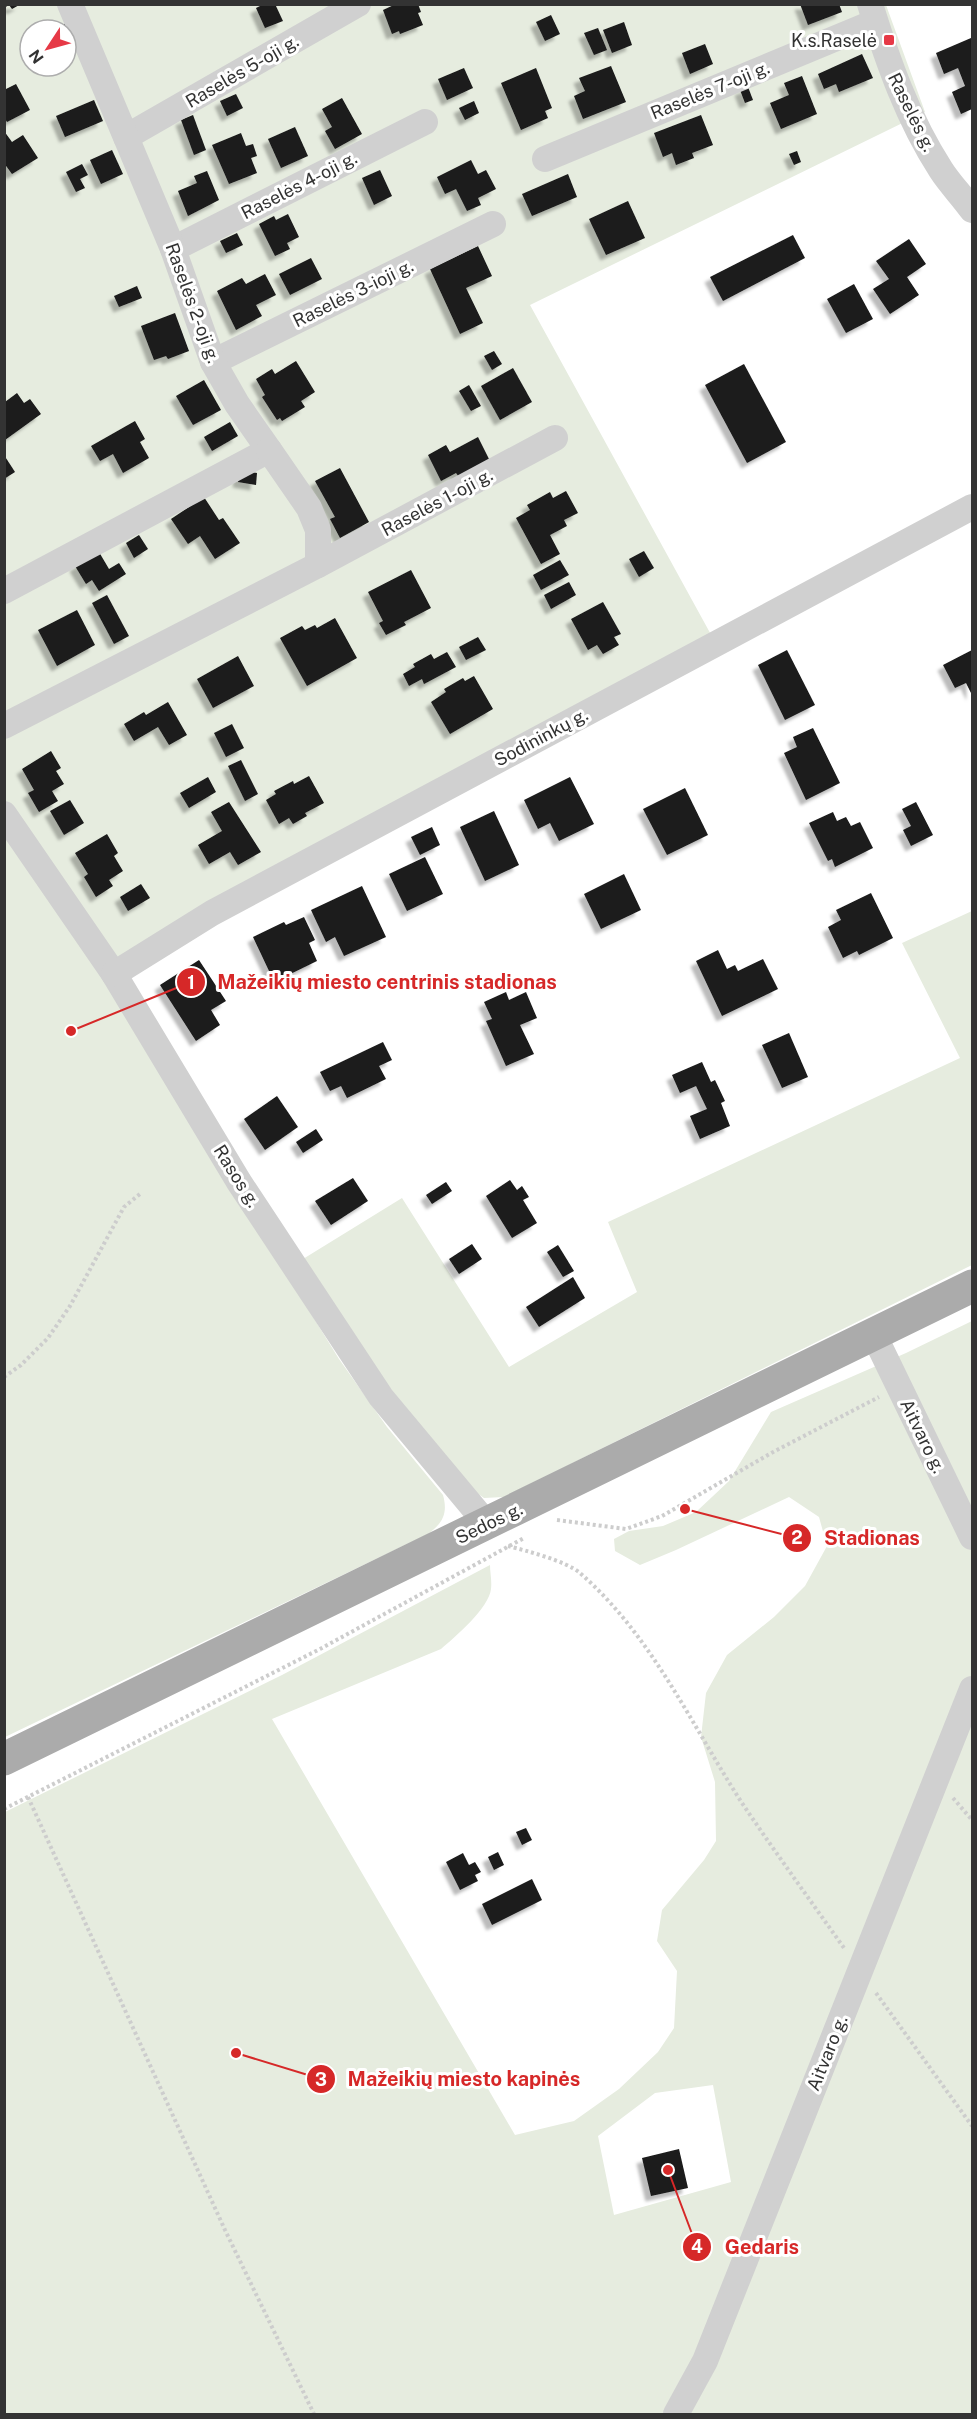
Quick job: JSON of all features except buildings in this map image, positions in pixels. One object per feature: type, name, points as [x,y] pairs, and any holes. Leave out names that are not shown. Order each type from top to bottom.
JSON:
[{"type":"main road","name":"Sedos g.","points":[[4,1759],[497,1535],[874,1335],[972,1286]]},
{"type":"street","name":"Raselės 2-oji g.","points":[[70,4],[173,249],[213,362],[237,404],[309,508],[318,530],[318,565]]},
{"type":"street","name":"Raselės 5-oji g.","points":[[126,137],[358,4]]},
{"type":"street","name":"Raselės 7-oji g.","points":[[545,159],[872,13]]},
{"type":"street","name":"Raselės g.","points":[[872,13],[888,64],[913,122],[941,170],[972,210]]},
{"type":"street","name":"Raselės 4-oji g.","points":[[173,249],[424,122]]},
{"type":"street","name":"Raselės 3-ioji g.","points":[[213,362],[492,224]]},
{"type":"street","name":"Raselės 1-oji g.","points":[[4,726],[318,565],[555,438]]},
{"type":"street","points":[[4,591],[269,450]]},
{"type":"street","name":"Sodininkų g.","points":[[114,974],[212,913],[972,507]]},
{"type":"street","name":"Rasos g.","points":[[4,814],[114,974],[239,1182],[381,1397],[497,1535]]},
{"type":"street","name":"Aitvaro g.","points":[[874,1335],[972,1537]]},
{"type":"street","name":"Aitvaro g.","points":[[676,2415],[705,2361],[972,1689]]},
{"type":"path","points":[[4,1377],[21,1365],[48,1338],[70,1306],[124,1207],[140,1194]]},
{"type":"path","points":[[549,1524],[559,1520],[626,1529],[662,1516],[775,1451],[886,1393],[895,1378]]},
{"type":"path","points":[[4,1809],[320,1649],[497,1535],[530,1534]]},
{"type":"path","points":[[497,1535],[578,1571],[628,1621],[742,1802],[950,2099],[972,2126]]},
{"type":"path","points":[[28,1797],[220,2219],[314,2415]]},
{"type":"shaded area","points":[[5,5],[886,5],[925,112],[530,305],[720,651],[106,982],[339,1359],[387,1427],[443,1495],[445,1507],[443,1517],[441,1522],[428,1534],[5,1737]]},
{"type":"shaded area","points":[[972,911],[972,1265],[504,1497],[484,1498],[467,1486],[394,1400],[303,1259],[402,1198],[509,1367],[637,1292],[608,1222],[960,1058],[902,943]]},
{"type":"shaded area","points":[[972,1321],[972,2414],[5,2414],[5,1812],[282,1675],[490,1565],[489,1597],[470,1622],[441,1649],[272,1719],[515,2135],[574,2121],[619,2089],[658,2052],[674,2028],[677,1971],[657,1941],[662,1910],[704,1860],[716,1841],[715,1782],[701,1737],[706,1693],[727,1655],[774,1617],[805,1586],[827,1546],[819,1517],[789,1497],[640,1565],[615,1551],[614,1539],[629,1531],[663,1526],[696,1512],[729,1481],[771,1412],[906,1353]],"holes":[[[713,2085],[731,2182],[614,2215],[598,2136],[655,2093]]]},
{"type":"place","name":"K.s.Raselė","points":[[889,40]]},
{"type":"place","name":"Mažeikių miesto centrinis stadionas","points":[[71,1031]]},
{"type":"place","name":"Stadionas","points":[[685,1509]]},
{"type":"place","name":"Mažeikių miesto kapinės","points":[[236,2053]]},
{"type":"place","name":"Gedaris","points":[[668,2170]]}]
